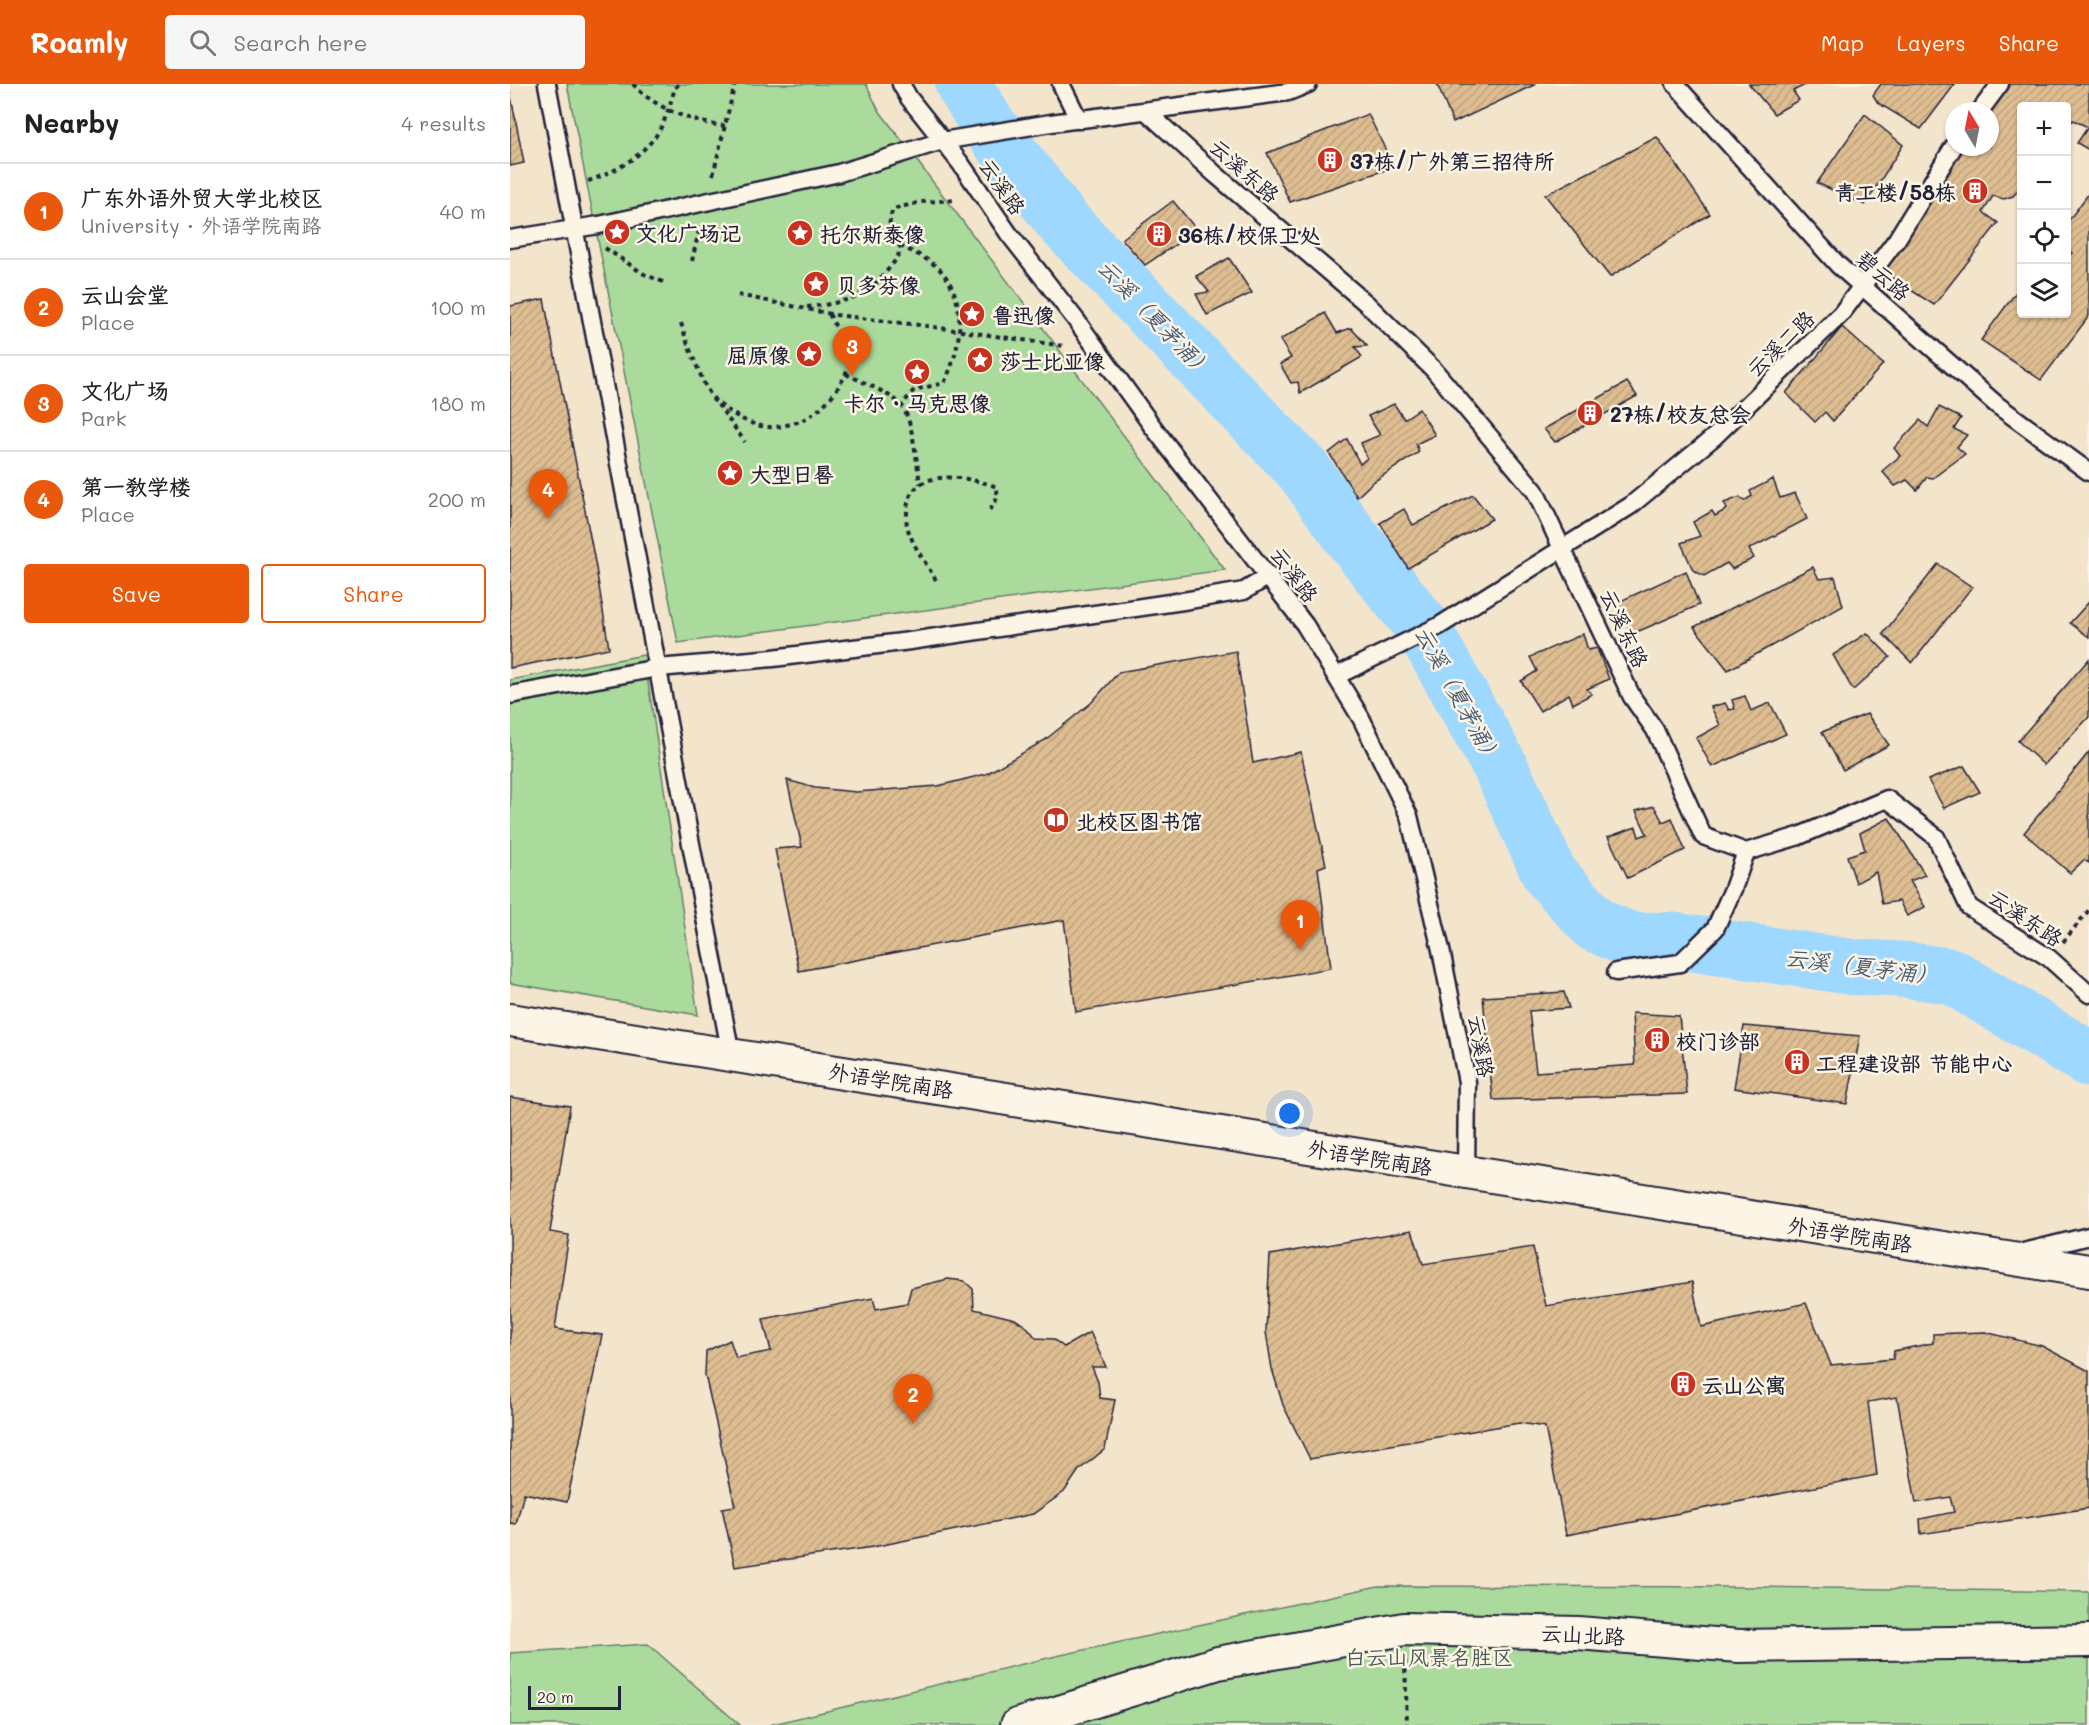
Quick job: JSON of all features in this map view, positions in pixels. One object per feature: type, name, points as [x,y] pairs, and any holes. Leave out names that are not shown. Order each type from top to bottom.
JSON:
[{"type":"street","name":"外语学院南路","points":[[510,1020],[2089,1271]]},
{"type":"street","name":"云山北路","points":[[1017,1725],[1218,1663],[1404,1629],[1578,1633],[1739,1646],[2089,1641]]},
{"type":"lane","points":[[547,84],[731,1055]]},
{"type":"lane","name":"云溪路","points":[[901,84],[909,98],[1153,428],[1305,625],[1361,718],[1408,816],[1441,950],[1467,1082],[1466,1173]]},
{"type":"lane","points":[[1061,84],[1080,120]]},
{"type":"lane","points":[[510,239],[574,228],[839,173],[942,141],[1051,123],[1288,92],[1308,84]]},
{"type":"lane","name":"碧云路","points":[[1675,84],[1838,265],[1997,405],[2089,472]]},
{"type":"lane","points":[[1987,102],[2000,84]]},
{"type":"lane","name":"云溪东路","points":[[1146,111],[1215,174],[1367,303],[1434,370],[1535,491],[1632,697],[1655,730],[1702,837],[1746,852],[1799,836],[1887,799],[1936,837],[1969,907],[2049,958],[2089,993]]},
{"type":"lane","name":"云溪二路","points":[[1336,676],[1439,626],[1630,506],[1714,437],[1841,314],[1897,239],[1948,156]]},
{"type":"lane","points":[[510,695],[658,668],[773,658],[1183,602],[1244,591],[1269,576]]},
{"type":"lane","points":[[1616,972],[1680,963],[1715,930],[1746,852]]},
{"type":"lane","points":[[2001,1258],[2089,1236]]},
{"type":"lane","points":[[2056,1266],[2089,1260]]},
{"type":"path","points":[[633,84],[668,110],[710,125],[725,126]]},
{"type":"path","points":[[566,183],[586,181],[608,174],[636,156],[656,136],[675,88],[679,84]]},
{"type":"path","points":[[692,261],[735,84]]},
{"type":"path","points":[[902,405],[914,390],[944,383],[950,372],[958,345],[959,318],[955,295],[943,273],[926,258],[900,246],[893,238],[888,221],[893,209],[921,202],[963,199],[981,193]]},
{"type":"path","points":[[574,228],[644,274],[663,282]]},
{"type":"path","points":[[803,307],[836,304],[861,295],[881,279],[900,254],[900,246]]},
{"type":"path","points":[[738,295],[829,313],[1098,351]]},
{"type":"path","points":[[712,399],[740,419],[769,427],[801,421],[824,405],[846,374],[849,360],[849,344],[837,330],[829,313]]},
{"type":"path","points":[[681,322],[691,353],[712,399],[745,442]]},
{"type":"path","points":[[846,374],[877,388],[902,405],[908,422],[920,484]]},
{"type":"path","points":[[936,580],[907,525],[907,502],[916,486],[931,479],[947,476],[986,483],[997,488],[998,496],[995,505],[988,511]]},
{"type":"path","points":[[2049,958],[2089,910]]},
{"type":"path","points":[[1404,1629],[1407,1725]]},
{"type":"shaded area","points":[[510,84],[2089,84],[2089,1592],[1762,1587],[1378,1586],[1052,1657],[769,1725],[740,1725],[648,1644],[510,1653]]},
{"type":"green space","points":[[567,84],[866,84],[878,109],[1225,570],[678,643]]},
{"type":"green space","points":[[644,655],[698,1015],[510,983],[510,680]]},
{"type":"green space","name":"白云山风景名胜区","points":[[1378,1586],[1762,1587],[2089,1592],[2089,1725],[769,1725],[1052,1657]]},
{"type":"green space","points":[[648,1644],[740,1725],[510,1725],[510,1653]]},
{"type":"building","points":[[1437,84],[1536,84],[1453,123]]},
{"type":"building","points":[[1749,84],[1807,84],[1793,91],[1799,100],[1774,114]]},
{"type":"building","points":[[1881,84],[1955,84],[1921,129],[1878,103],[1873,95]]},
{"type":"building","name":"青工楼/58栋","points":[[2010,84],[2089,84],[2089,150],[2077,143],[2088,127],[2073,120],[2071,122],[2071,102],[2017,102],[2017,192],[2013,196],[2004,199],[1993,196],[1983,212],[1998,223],[1934,305],[1880,270],[1954,156],[1999,156],[1999,102],[1995,102]]},
{"type":"building","points":[[510,92],[524,163],[510,166]]},
{"type":"building","name":"37栋/广外第三招待所","points":[[1368,114],[1394,167],[1290,202],[1267,153]]},
{"type":"building","points":[[1865,114],[1903,145],[1865,205],[1817,183]]},
{"type":"building","points":[[1657,137],[1710,214],[1610,277],[1545,195]]},
{"type":"building","points":[[2089,193],[2089,316],[2041,380],[1981,340],[2017,291],[2017,318],[2071,318],[2071,217]]},
{"type":"building","name":"36栋/校保卫处","points":[[1173,201],[1197,230],[1145,265],[1122,239]]},
{"type":"building","points":[[1229,258],[1252,293],[1207,315],[1196,294],[1209,292],[1196,276]]},
{"type":"building","points":[[544,299],[595,562],[609,648],[510,668],[510,306]]},
{"type":"building","points":[[1325,313],[1337,333],[1351,328],[1367,346],[1355,347],[1362,357],[1300,393],[1298,382],[1291,383],[1280,364],[1291,358],[1280,340]]},
{"type":"building","points":[[1842,327],[1883,364],[1833,421],[1825,412],[1815,422],[1786,393]]},
{"type":"building","name":"27栋/校友总会","points":[[1627,382],[1637,396],[1555,442],[1544,429]]},
{"type":"building","points":[[1394,404],[1404,419],[1419,409],[1435,435],[1416,444],[1419,452],[1373,482],[1357,497],[1329,453],[1347,439],[1360,464],[1367,458],[1361,443],[1380,435],[1368,416]]},
{"type":"building","points":[[1939,407],[1961,418],[1954,429],[1967,435],[1957,447],[1965,454],[1933,478],[1927,477],[1917,490],[1907,480],[1895,486],[1882,471],[1900,456],[1894,448],[1920,420],[1928,427]]},
{"type":"building","points":[[1773,479],[1780,498],[1795,493],[1807,519],[1749,549],[1754,558],[1732,569],[1727,563],[1704,576],[1693,570],[1681,543],[1700,536],[1693,522],[1712,511],[1715,516],[1727,509],[1724,503],[1740,497],[1744,501],[1752,496],[1750,491]]},
{"type":"building","points":[[1473,495],[1492,519],[1408,568],[1380,523],[1404,509],[1413,525]]},
{"type":"building","points":[[1938,564],[1972,587],[1912,663],[1883,634]]},
{"type":"building","points":[[1813,567],[1819,579],[1835,577],[1843,606],[1728,670],[1694,627]]},
{"type":"building","points":[[1686,571],[1699,605],[1632,634],[1616,603]]},
{"type":"building","points":[[2089,602],[2089,637],[2070,623]]},
{"type":"building","points":[[1867,633],[1890,657],[1853,690],[1833,655]]},
{"type":"building","points":[[1583,634],[1588,650],[1597,648],[1609,679],[1587,689],[1592,694],[1573,704],[1569,694],[1540,711],[1521,681],[1537,671],[1530,657]]},
{"type":"building","name":"北校区图书馆","points":[[1236,651],[1253,763],[1301,752],[1326,865],[1318,868],[1331,968],[1076,1012],[1064,920],[799,971],[775,849],[802,847],[787,780],[815,788],[856,792],[938,786],[986,774],[1045,740],[1091,703],[1119,672]]},
{"type":"building","points":[[2089,659],[2089,717],[2044,765],[2018,741]]},
{"type":"building","points":[[1745,696],[1751,711],[1770,703],[1786,734],[1712,767],[1696,738],[1720,725],[1711,707],[1725,703],[1729,710],[1735,709],[1732,700]]},
{"type":"building","points":[[1867,714],[1889,745],[1843,770],[1822,732]]},
{"type":"building","points":[[2089,752],[2089,863],[2084,860],[2070,873],[2024,833]]},
{"type":"building","points":[[1964,766],[1980,792],[1944,808],[1928,780]]},
{"type":"building","points":[[1654,806],[1663,822],[1672,818],[1685,850],[1628,878],[1608,837],[1636,827],[1639,837],[1647,834],[1636,811]]},
{"type":"building","points":[[1889,818],[1925,875],[1910,881],[1925,907],[1907,916],[1899,901],[1882,904],[1876,872],[1856,883],[1847,856],[1865,850],[1860,833]]},
{"type":"building","name":"校门诊部","points":[[1564,992],[1569,1008],[1529,1011],[1536,1072],[1635,1065],[1632,1013],[1679,1016],[1687,1094],[1493,1100],[1483,997]]},
{"type":"building","name":"工程建设部 节能中心","points":[[1744,1026],[1860,1036],[1847,1104],[1734,1088]]},
{"type":"building","points":[[510,1097],[570,1106],[550,1232],[569,1235],[555,1329],[602,1335],[567,1502],[524,1493],[516,1524],[510,1523]]},
{"type":"building","name":"云山公寓","points":[[1412,1230],[1423,1264],[1533,1247],[1546,1306],[1692,1282],[1701,1327],[1806,1303],[1831,1365],[1893,1359],[1894,1351],[1933,1343],[1933,1334],[1985,1332],[2042,1346],[2089,1371],[2089,1508],[1921,1534],[1920,1519],[1954,1512],[1950,1497],[1916,1503],[1897,1397],[1868,1402],[1877,1475],[1566,1535],[1545,1427],[1519,1423],[1310,1459],[1283,1405],[1272,1369],[1266,1332],[1270,1255]]},
{"type":"building","points":[[948,1279],[964,1281],[973,1289],[974,1309],[1015,1319],[1028,1328],[1036,1338],[1053,1339],[1064,1347],[1090,1332],[1106,1367],[1092,1367],[1098,1382],[1100,1398],[1115,1400],[1105,1449],[1079,1470],[1064,1492],[1033,1514],[873,1547],[735,1567],[722,1508],[735,1506],[705,1375],[706,1351],[730,1340],[736,1358],[771,1351],[763,1319],[873,1298],[876,1309],[907,1303],[911,1288]]},
{"type":"waterway","name":"云溪（夏茅涌）","points":[[963,84],[988,125],[1064,223],[1303,470],[1355,542],[1421,625],[1500,766],[1550,875],[1596,925],[1630,940],[1670,940],[1852,967],[1907,970],[1951,976],[2089,1059]]},
{"type":"place","name":"37栋/广外第三招待所","points":[[1330,160]]},
{"type":"place","name":"青工楼/58栋","points":[[1975,191]]},
{"type":"place","name":"文化广场记","points":[[617,232]]},
{"type":"place","name":"托尔斯泰像","points":[[800,233]]},
{"type":"place","name":"36栋/校保卫处","points":[[1159,234]]},
{"type":"place","name":"贝多芬像","points":[[816,284]]},
{"type":"place","name":"鲁迅像","points":[[972,314]]},
{"type":"place","name":"屈原像","points":[[809,354]]},
{"type":"place","name":"莎士比亚像","points":[[980,360]]},
{"type":"place","name":"卡尔・马克思像","points":[[917,372]]},
{"type":"place","name":"文化广场","points":[[852,376]]},
{"type":"place","name":"27栋/校友总会","points":[[1590,413]]},
{"type":"place","name":"大型日晷","points":[[730,473]]},
{"type":"place","name":"第一教学楼","points":[[548,519]]},
{"type":"place","name":"北校区图书馆","points":[[1056,820]]},
{"type":"place","name":"广东外语外贸大学北校区","points":[[1300,950]]},
{"type":"place","name":"校门诊部","points":[[1657,1040]]},
{"type":"place","name":"工程建设部 节能中心","points":[[1797,1062]]},
{"type":"place","name":"云山公寓","points":[[1683,1384]]},
{"type":"place","name":"云山会堂","points":[[913,1424]]}]
